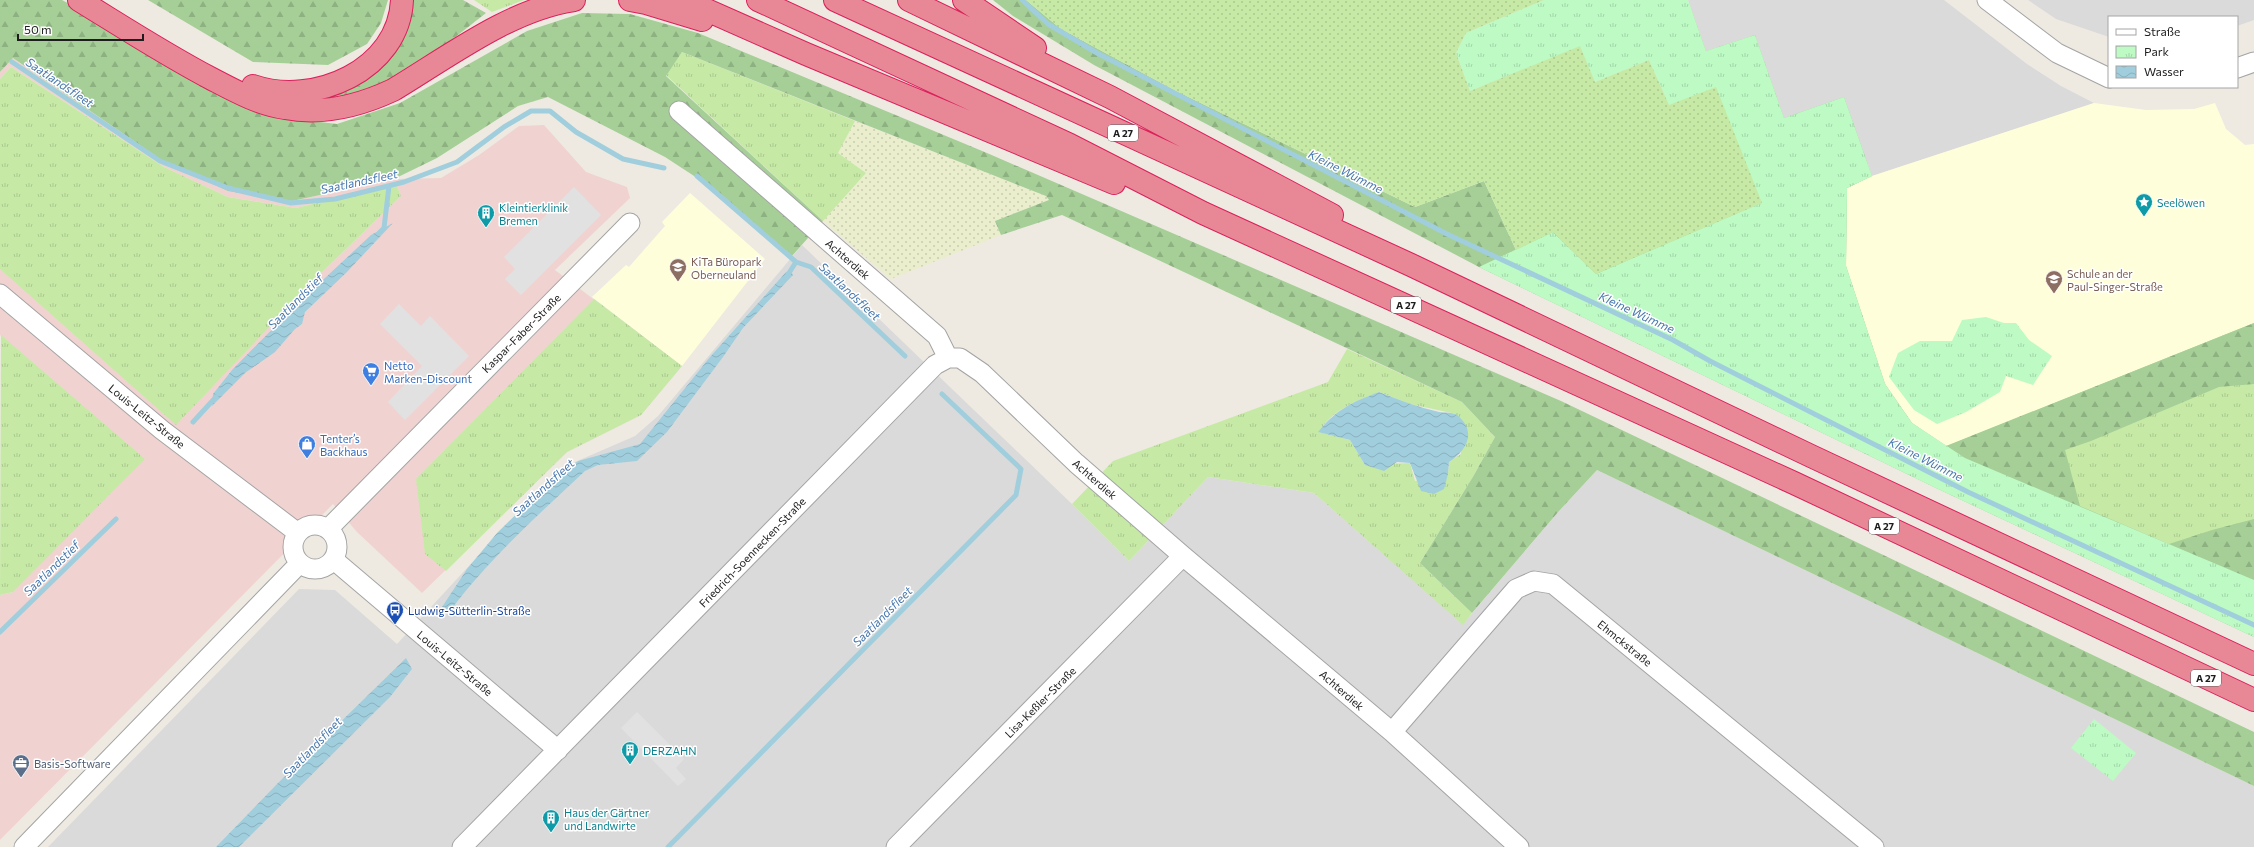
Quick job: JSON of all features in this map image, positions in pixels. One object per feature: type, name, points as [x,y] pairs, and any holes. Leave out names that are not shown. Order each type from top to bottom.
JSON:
[{"type":"highway","points":[[79,0],[187,67],[248,98],[285,108],[304,110],[341,108],[377,98],[394,90],[508,21],[545,6],[574,0]]},
{"type":"highway","points":[[107,0],[246,83],[278,92],[295,93],[328,87],[343,81],[367,65],[382,49],[394,31],[400,18],[402,0]]},
{"type":"highway","points":[[630,0],[646,3],[806,54]]},
{"type":"highway","points":[[684,0],[806,54],[1121,186],[1203,212]]},
{"type":"highway","name":"A 27","points":[[758,0],[1070,145],[1203,212],[1794,483],[2254,700]]},
{"type":"highway","name":"A 27","points":[[835,0],[1411,264],[1811,456],[2254,664]]},
{"type":"highway","points":[[909,0],[1110,97],[1315,205],[1411,264]]},
{"type":"highway","points":[[964,0],[1110,97]]},
{"type":"street","points":[[1987,0],[2057,53],[2106,77]]},
{"type":"street","points":[[2238,68],[2254,62]]},
{"type":"street","name":"Achterdiek","points":[[678,111],[938,336],[948,358],[960,358],[982,373],[1076,463],[1183,556],[1392,732],[1519,847]]},
{"type":"street","name":"Kaspar-Faber-Straße","points":[[328,528],[630,223]]},
{"type":"street","name":"Louis-Leitz-Straße","points":[[0,294],[162,430],[298,533]]},
{"type":"street","name":"Friedrich-Soennecken-Straße","points":[[462,847],[935,365],[948,358]]},
{"type":"street","points":[[312,525],[320,525],[328,528],[338,543],[334,560],[321,569],[314,569],[300,563],[293,548],[298,533],[304,527],[312,525]]},
{"type":"street","name":"Lisa-Keßler-Straße","points":[[896,847],[1183,556]]},
{"type":"street","name":"Louis-Leitz-Straße","points":[[334,560],[558,750]]},
{"type":"street","points":[[24,847],[300,563]]},
{"type":"street","name":"Ehmckstraße","points":[[1392,732],[1516,589],[1534,580],[1553,584],[1874,847]]},
{"type":"shaded area","points":[[1688,0],[1944,0],[2027,64],[2061,86],[2094,103],[1872,176],[1868,164],[1784,118],[1755,35],[1706,51]]},
{"type":"shaded area","points":[[2028,0],[2254,0],[2254,20],[2238,26],[2238,16],[2108,16],[2108,37],[2056,19]]},
{"type":"shaded area","points":[[13,58],[166,163],[292,201],[394,179],[441,178],[479,155],[519,126],[544,125],[586,172],[627,187],[630,198],[555,270],[682,366],[641,415],[567,452],[422,593],[357,532],[333,504],[0,840],[0,595],[13,592],[1,335],[0,336],[0,252],[315,279],[401,196],[396,184],[296,208],[228,197],[164,167],[11,67],[0,79],[0,72]]},
{"type":"shaded area","name":"Schule an der Paul-Singer-Straße","points":[[2094,103],[2146,110],[2194,109],[2215,103],[2226,129],[2245,145],[2254,144],[2254,323],[1947,446],[1912,423],[1885,384],[1846,266],[1847,188],[1872,176]]},
{"type":"shaded area","points":[[855,121],[1046,196],[1049,200],[995,221],[1001,235],[891,279],[823,221],[866,173],[838,153]]},
{"type":"shaded area","points":[[574,187],[601,215],[521,295],[505,279],[515,269],[504,257]]},
{"type":"shaded area","name":"KiTa Büropark Oberneuland","points":[[690,193],[765,259],[682,366],[592,297],[626,265],[629,267],[665,226],[662,222]]},
{"type":"shaded area","points":[[802,245],[1072,504],[1129,561],[1208,477],[1314,493],[1463,624],[1559,511],[1597,470],[2254,786],[2254,847],[48,847],[299,589],[335,590],[397,644],[501,531],[575,462],[635,436],[658,416]]},
{"type":"shaded area","points":[[399,304],[421,326],[430,316],[469,356],[405,420],[388,402],[422,366],[380,324]]},
{"type":"shaded area","points":[[637,712],[684,759],[676,768],[686,779],[678,786],[621,728]]},
{"type":"green space","points":[[0,0],[62,0],[278,117],[337,124],[400,103],[527,31],[582,13],[630,14],[698,33],[987,153],[1561,401],[2254,732],[2254,786],[1597,470],[1559,511],[1472,613],[1420,563],[1474,475],[1495,437],[1462,402],[1062,215],[1001,235],[995,221],[1049,200],[1046,196],[682,52],[666,76],[823,221],[792,256],[714,189],[665,157],[548,97],[518,106],[437,158],[394,179],[292,201],[228,191],[166,163],[13,58],[0,72]]},
{"type":"green space","points":[[148,0],[388,0],[381,23],[367,44],[328,65],[253,62]]},
{"type":"green space","points":[[411,0],[463,0],[486,13],[424,61],[381,85],[358,93],[333,98],[305,100],[337,93]]},
{"type":"green space","points":[[474,0],[524,0],[492,12]]},
{"type":"green space","points":[[993,0],[1026,0],[1061,29],[1178,92],[1415,207],[1484,181],[1516,250],[1716,87],[1688,0],[1706,51],[1755,35],[1784,118],[1844,97],[1872,176],[1847,188],[1846,266],[1885,384],[1912,423],[1946,446],[2254,323],[2254,384],[2219,387],[2091,441],[2065,450],[2080,506],[2169,544],[2212,530],[2254,519],[2254,637],[1938,489],[1479,267],[1094,65],[1013,16]]},
{"type":"green space","points":[[1026,0],[1544,0],[1466,33],[1456,53],[1470,91],[1580,46],[1595,82],[1649,60],[1669,105],[1716,87],[1762,203],[1596,274],[1553,232],[1516,250],[1484,181],[1415,207],[1178,92],[1061,29]]},
{"type":"green space","points":[[1544,0],[1688,0],[1706,51],[1755,35],[1784,118],[1844,97],[1872,176],[1847,188],[1846,266],[1885,384],[1912,423],[1965,458],[2254,580],[2254,637],[1938,489],[1479,267],[1553,232],[1596,274],[1761,203],[1669,105],[1649,60],[1595,82],[1580,47],[1470,91],[1456,53],[1466,33]]},
{"type":"green space","points":[[682,52],[855,121],[838,153],[866,173],[823,221],[666,75]]},
{"type":"green space","points":[[11,67],[164,167],[228,197],[296,208],[396,184],[401,196],[315,279],[176,425],[0,269],[0,79]]},
{"type":"green space","points":[[594,299],[682,366],[641,415],[567,452],[446,571],[425,554],[416,479]]},
{"type":"green space","points":[[1986,317],[2004,323],[2016,323],[2029,340],[2052,356],[2033,385],[2006,376],[2000,392],[1966,412],[1937,424],[1914,410],[1889,377],[1898,353],[1920,341],[1952,341],[1962,320]]},
{"type":"green space","points":[[2254,323],[2254,580],[1965,458],[1947,446]]},
{"type":"green space","points":[[1,335],[145,459],[13,592],[0,595]]},
{"type":"green space","points":[[1347,349],[1462,402],[1495,437],[1474,475],[1420,563],[1472,613],[1463,625],[1314,493],[1208,477],[1129,561],[1072,504],[1113,461],[1328,382]],"holes":[[[1379,392],[1410,404],[1456,414],[1461,454],[1449,462],[1448,474],[1415,481],[1410,463],[1365,465],[1350,440],[1319,432],[1324,424],[1345,407]]]},
{"type":"green space","points":[[2094,719],[2136,753],[2113,781],[2071,748]]},
{"type":"water","points":[[393,223],[346,273],[305,312],[302,324],[295,329],[275,352],[245,373],[212,406],[213,394],[232,370],[295,306],[371,235]]},
{"type":"water","points":[[791,271],[793,275],[743,328],[667,432],[637,461],[598,465],[585,471],[497,555],[450,611],[442,607],[467,569],[497,533],[542,489],[578,461],[640,444],[710,357],[786,272]]},
{"type":"water","points":[[1379,392],[1424,408],[1455,414],[1463,421],[1467,428],[1467,441],[1465,447],[1449,462],[1448,474],[1444,489],[1434,494],[1421,491],[1410,463],[1397,462],[1384,471],[1365,465],[1350,440],[1318,432],[1332,417],[1346,407]]},
{"type":"water","points":[[406,658],[412,669],[390,697],[239,847],[216,847],[278,783]]},
{"type":"waterway","name":"Kleine Wümme","points":[[1022,0],[1048,24],[1097,53],[1447,234],[1673,340],[1710,361],[1968,492],[2254,625]]},
{"type":"waterway","name":"Saatlandsfleet","points":[[12,62],[160,161],[228,188],[291,203],[335,199],[404,182],[457,162],[504,127],[531,111],[550,111],[576,132],[623,159],[664,168]]},
{"type":"waterway","name":"Saatlandsfleet","points":[[697,176],[796,262],[811,267],[905,356]]},
{"type":"waterway","name":"Saatlandstief","points":[[379,233],[384,228],[389,186]]},
{"type":"waterway","name":"Saatlandsfleet","points":[[787,276],[796,262]]},
{"type":"waterway","name":"Saatlandsfleet","points":[[668,847],[1016,495],[1021,469],[942,394]]},
{"type":"waterway","name":"Saatlandstief","points":[[193,422],[216,397]]},
{"type":"waterway","name":"Saatlandstief","points":[[0,632],[116,519]]},
{"type":"place","name":"Seelöwen","points":[[2144,217]]},
{"type":"place","name":"Kleintierklinik Bremen","points":[[486,228]]},
{"type":"place","name":"KiTa Büropark Oberneuland","points":[[678,282]]},
{"type":"place","name":"Schule an der Paul-Singer-Straße","points":[[2054,294]]},
{"type":"place","name":"Netto Marken-Discount","points":[[371,386]]},
{"type":"place","name":"Tenter’s Backhaus","points":[[307,459]]},
{"type":"place","name":"Ludwig-Sütterlin-Straße","points":[[395,625]]},
{"type":"place","name":"DERZAHN","points":[[630,765]]},
{"type":"place","name":"Basis-Software","points":[[21,778]]},
{"type":"place","name":"Haus der Gärtner und Landwirte","points":[[551,833]]}]
